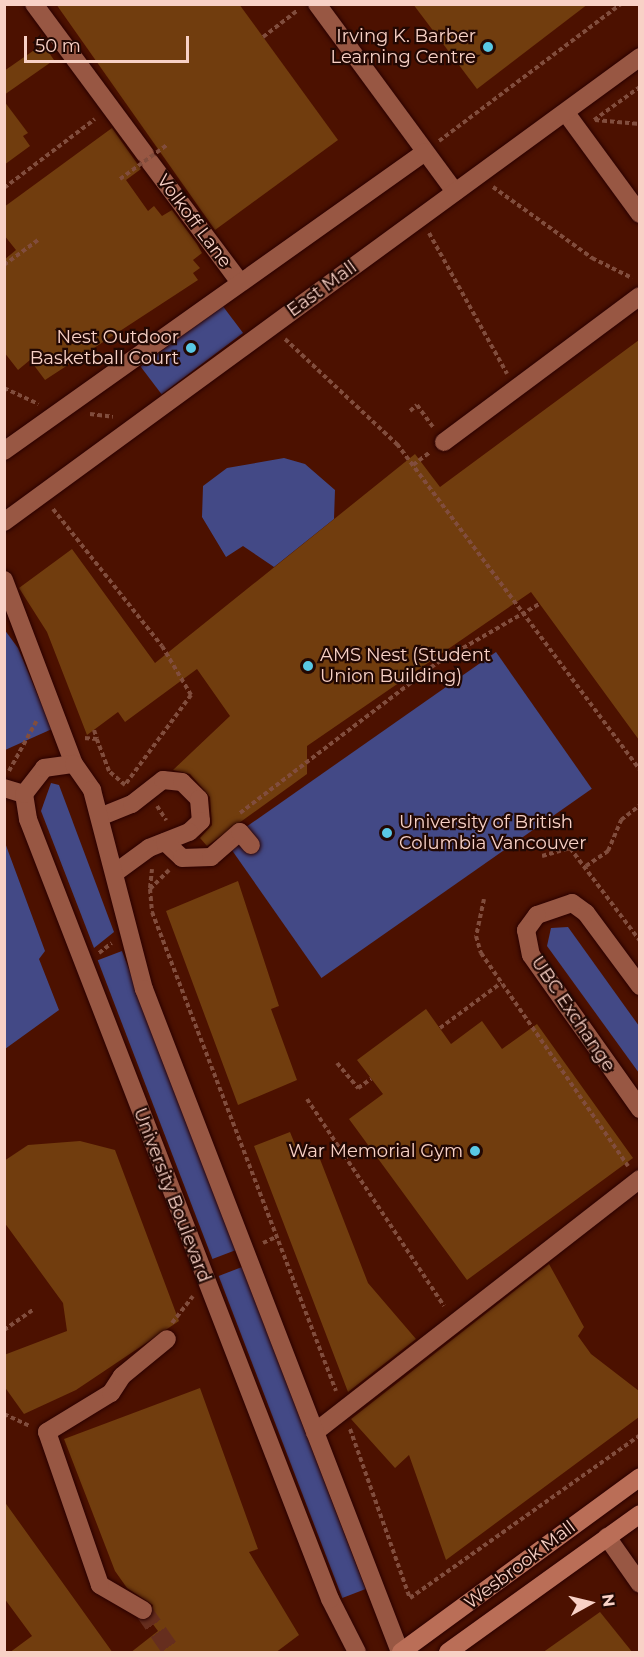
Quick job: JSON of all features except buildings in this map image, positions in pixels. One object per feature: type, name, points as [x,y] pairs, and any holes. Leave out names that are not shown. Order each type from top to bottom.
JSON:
[{"type":"main road","name":"Wesbrook Mall","points":[[400,1653],[639,1477]]},
{"type":"main road","name":"Wesbrook Mall","points":[[448,1653],[639,1514]]},
{"type":"street","name":"Volkoff Lane","points":[[34,4],[239,280]]},
{"type":"street","points":[[317,4],[455,192]]},
{"type":"street","name":"East Mall","points":[[4,522],[420,217],[566,113],[639,57]]},
{"type":"street","points":[[566,113],[639,214]]},
{"type":"street","points":[[4,452],[239,280],[424,152]]},
{"type":"street","points":[[444,442],[639,296]]},
{"type":"street","points":[[4,580],[74,764],[85,774],[102,816],[144,989],[400,1653]]},
{"type":"street","points":[[4,788],[24,794],[37,771],[74,764]]},
{"type":"street","points":[[102,816],[148,791],[163,780],[182,782],[199,799],[201,821],[115,873]]},
{"type":"street","name":"University Boulevard","points":[[24,794],[28,819],[196,1257],[330,1599],[357,1653]]},
{"type":"street","points":[[171,840],[182,858],[211,856],[240,832],[251,845]]},
{"type":"street","name":"UBC Exchange","points":[[639,986],[586,913],[572,903],[537,915],[526,930],[531,955],[639,1109]]},
{"type":"street","points":[[315,1432],[637,1175]]},
{"type":"street","points":[[142,1610],[100,1584],[47,1432],[111,1393],[122,1376],[167,1339]]},
{"type":"street","points":[[607,1537],[639,1584]]},
{"type":"path","points":[[263,38],[306,4]]},
{"type":"path","points":[[424,152],[621,4]]},
{"type":"path","points":[[579,131],[639,87]]},
{"type":"path","points":[[4,188],[110,108]]},
{"type":"path","points":[[594,120],[639,124]]},
{"type":"path","points":[[120,179],[166,145]]},
{"type":"path","points":[[477,177],[592,258],[639,282]]},
{"type":"path","points":[[420,217],[514,390]]},
{"type":"path","points":[[4,265],[38,240]]},
{"type":"path","points":[[271,326],[397,444],[639,770]]},
{"type":"path","points":[[410,411],[417,405],[444,442]]},
{"type":"path","points":[[41,495],[162,646],[191,695],[125,785],[109,771],[94,730]]},
{"type":"path","points":[[234,817],[437,663],[539,604]]},
{"type":"path","points":[[4,782],[49,699]]},
{"type":"path","points":[[79,728],[83,738],[97,739]]},
{"type":"path","points":[[135,770],[148,791],[171,840]]},
{"type":"path","points":[[586,866],[608,851],[621,820],[639,806]]},
{"type":"path","points":[[542,856],[570,848],[586,866],[639,941]]},
{"type":"path","points":[[484,899],[476,936],[501,983],[637,1175]]},
{"type":"path","points":[[152,912],[343,1410],[410,1598],[639,1435]]},
{"type":"path","points":[[97,955],[117,938]]},
{"type":"path","points":[[440,1028],[501,983]]},
{"type":"path","points":[[337,1063],[358,1088],[371,1078]]},
{"type":"path","points":[[307,1099],[453,1320]]},
{"type":"path","points":[[255,1246],[276,1238]]},
{"type":"path","points":[[167,1339],[175,1313],[197,1291]]},
{"type":"path","points":[[4,1330],[34,1309]]},
{"type":"path","points":[[4,1414],[47,1432]]},
{"type":"shaded area","name":"Nest Outdoor Basketball Court","points":[[222,305],[243,333],[162,394],[141,366]]},
{"type":"shaded area","points":[[284,458],[305,464],[335,490],[334,519],[274,567],[243,546],[226,557],[202,517],[203,486],[227,468]]},
{"type":"shaded area","points":[[4,629],[18,648],[52,729],[5,750]]},
{"type":"shaded area","points":[[496,652],[592,789],[321,978],[226,841]]},
{"type":"shaded area","points":[[51,783],[59,785],[114,932],[94,948],[41,811]]},
{"type":"shaded area","points":[[4,840],[45,951],[39,959],[59,1010],[5,1049]]},
{"type":"shaded area","points":[[568,927],[639,1026],[639,1073],[547,946],[551,928]]},
{"type":"shaded area","points":[[122,951],[237,1250],[212,1259],[98,960]]},
{"type":"shaded area","points":[[242,1267],[366,1589],[342,1598],[219,1276]]},
{"type":"tunnel","points":[[143,1610],[172,1652]]},
{"type":"place","name":"Irving K. Barber Learning Centre","points":[[488,47]]},
{"type":"place","name":"Nest Outdoor Basketball Court","points":[[191,348]]},
{"type":"place","name":"AMS Nest (Student Union Building)","points":[[308,666]]},
{"type":"place","name":"University of British Columbia Vancouver","points":[[387,833]]},
{"type":"place","name":"War Memorial Gym","points":[[475,1151]]}]
